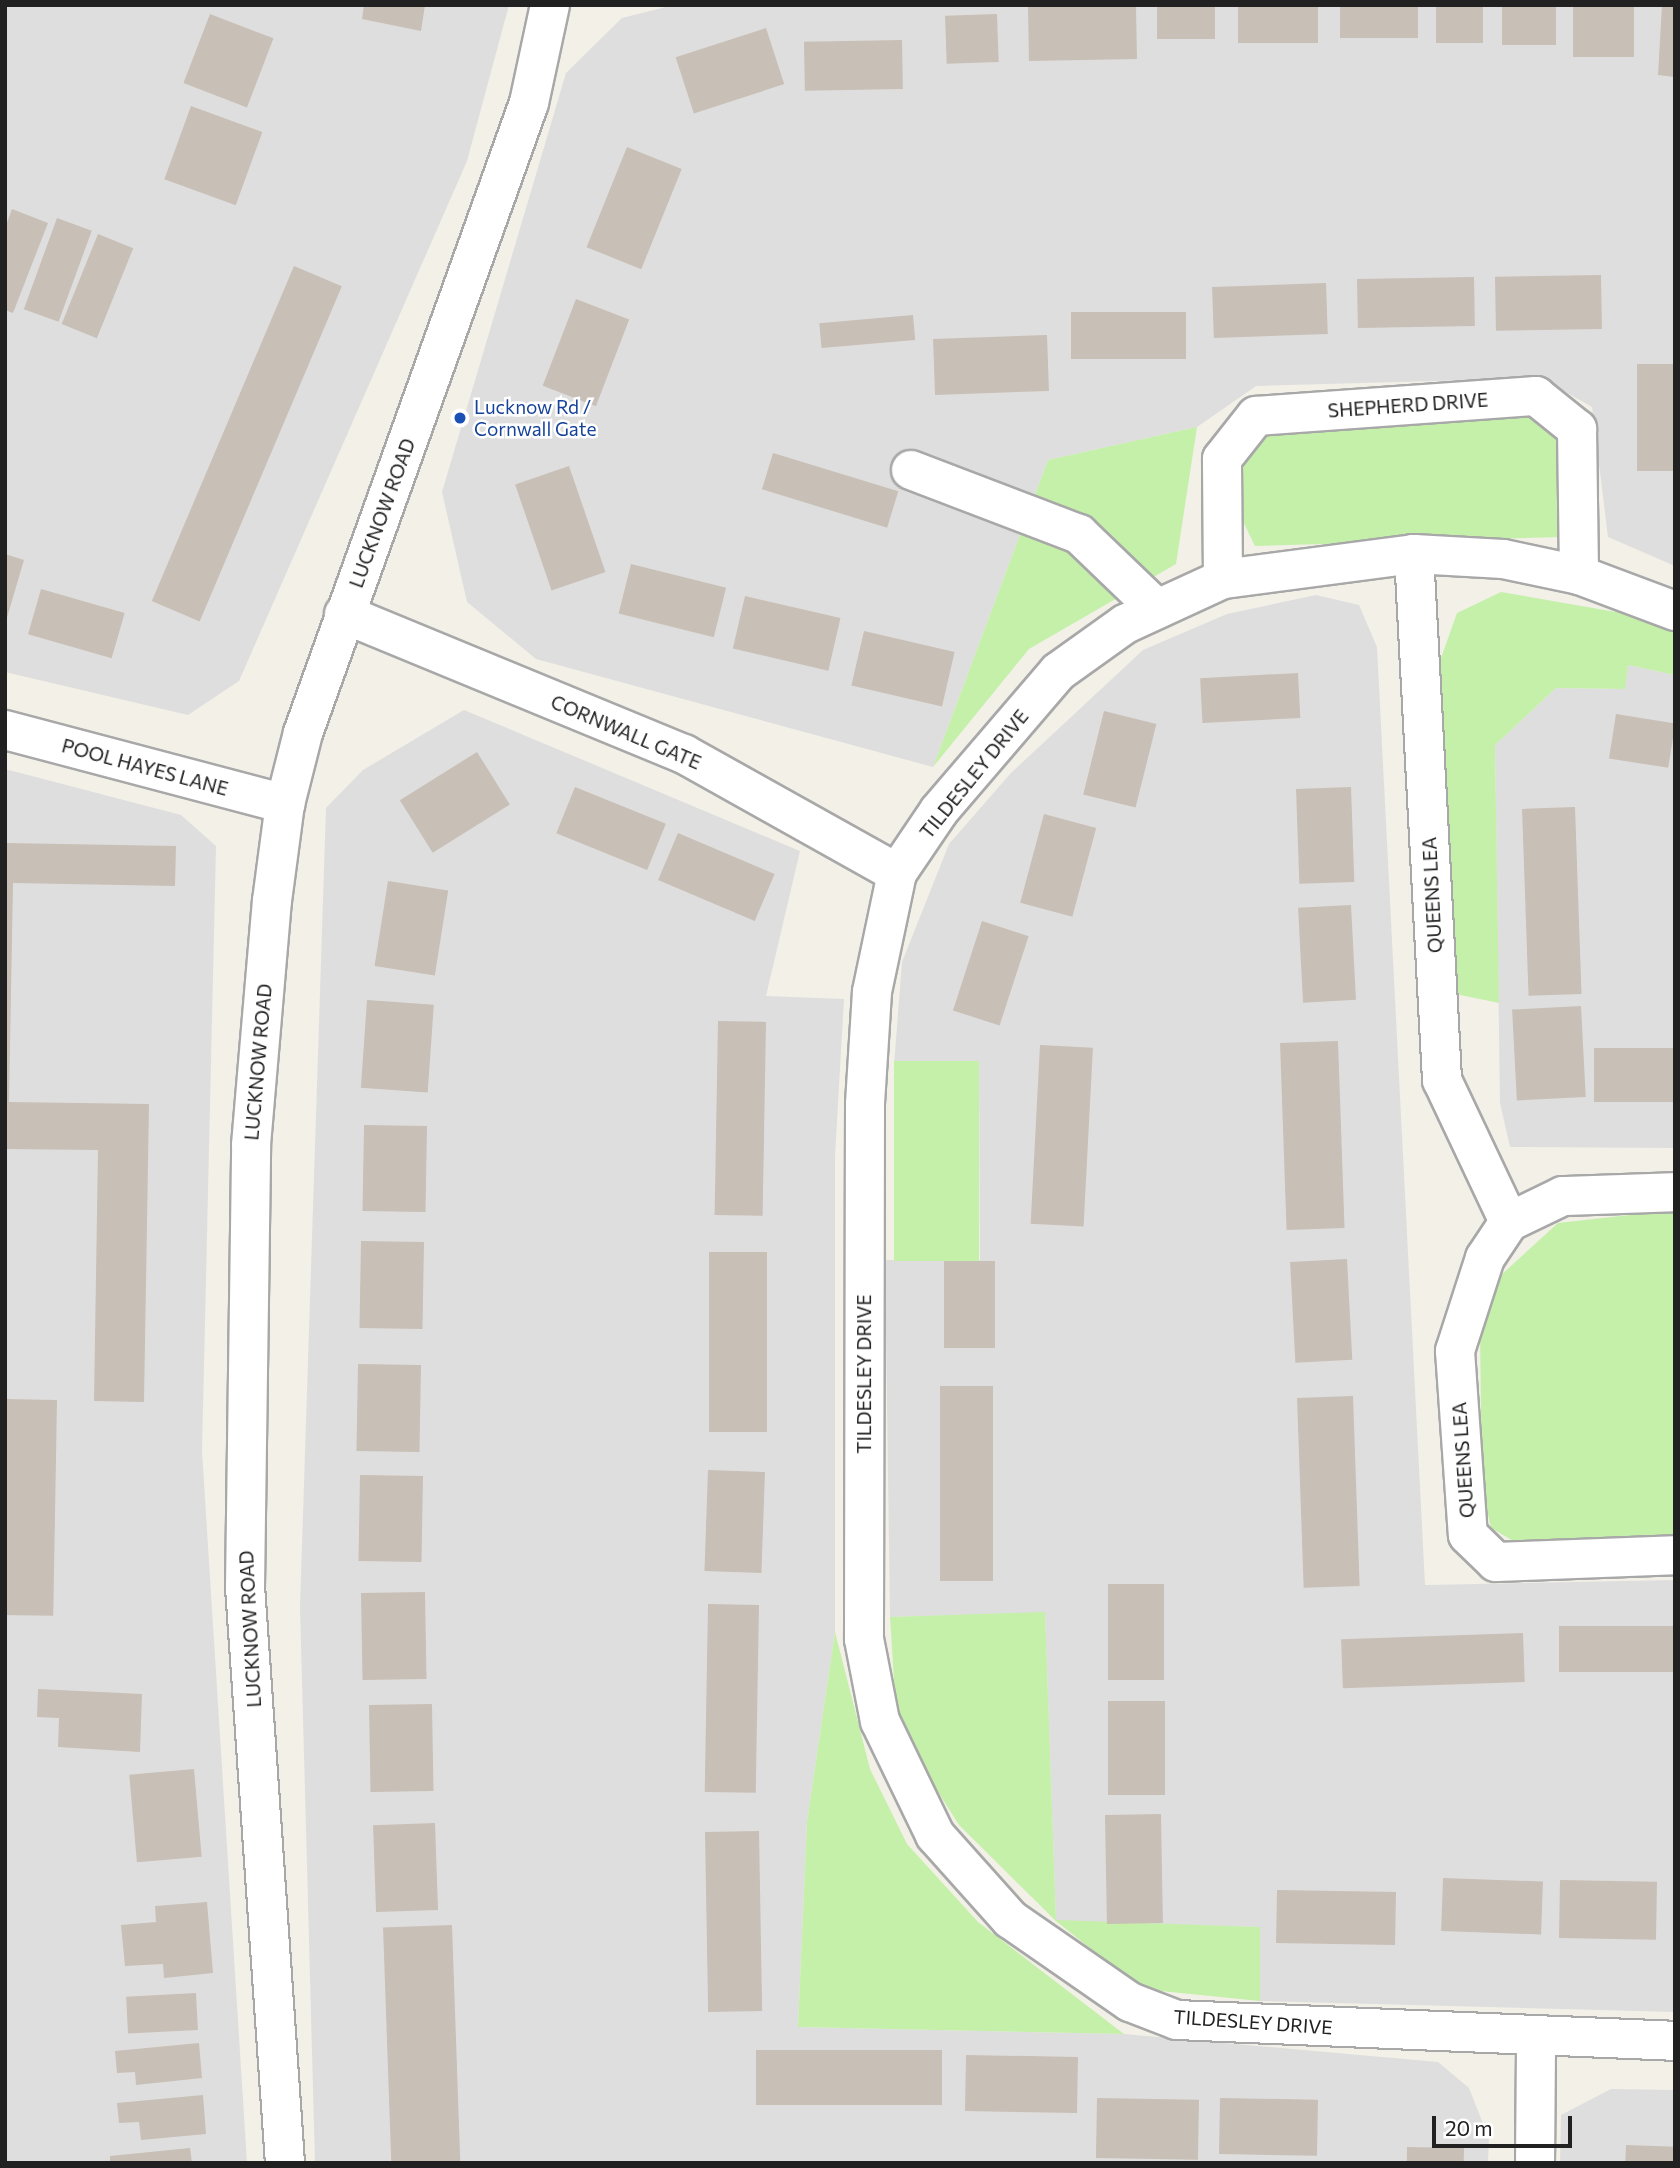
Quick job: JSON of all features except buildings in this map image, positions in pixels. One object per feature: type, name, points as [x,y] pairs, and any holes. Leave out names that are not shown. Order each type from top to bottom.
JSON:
[{"type":"street","name":"LUCKNOW ROAD","points":[[285,2163],[245,1587],[251,1145],[285,804],[344,614],[529,103],[550,5]]},
{"type":"street","name":"SHEPHERD DRIVE","points":[[1223,579],[1222,459],[1256,416],[1536,396],[1577,429],[1579,575]]},
{"type":"street","points":[[911,470],[1079,534],[1157,609]]},
{"type":"street","points":[[1414,554],[1503,559],[1579,575],[1675,611]]},
{"type":"street","name":"TILDESLEY DRIVE","points":[[1414,554],[1223,579],[1157,609],[1058,672],[939,811],[897,873],[872,992],[865,1104],[864,1639],[880,1721],[905,1782],[969,1881],[1010,1919],[1130,2003],[1177,2020],[1536,2039]]},
{"type":"street","name":"QUEENS LEA","points":[[1414,554],[1442,1080],[1509,1222],[1485,1258],[1455,1351],[1468,1535],[1496,1562],[1675,1555]]},
{"type":"street","name":"CORNWALL GATE","points":[[344,614],[684,754],[897,873]]},
{"type":"street","name":"POOL HAYES LANE","points":[[5,730],[285,804]]},
{"type":"street","points":[[1509,1222],[1563,1196],[1675,1192]]},
{"type":"street","points":[[1535,2163],[1536,2039],[1675,2041]]},
{"type":"shaded area","points":[[5,5],[509,5],[467,161],[239,681],[188,715],[5,672]]},
{"type":"shaded area","points":[[674,5],[1675,5],[1675,566],[1608,537],[1592,407],[1541,378],[1256,386],[1197,427],[1048,460],[933,767],[536,659],[467,602],[442,492],[566,73],[622,18]]},
{"type":"shaded area","points":[[1316,595],[1359,605],[1377,647],[1425,1585],[1675,1580],[1675,2012],[1260,2001],[1259,1927],[1056,1921],[1045,1613],[890,1617],[885,1260],[980,1260],[979,1061],[894,1065],[902,962],[949,844],[1011,773],[1143,650],[1227,614]]},
{"type":"shaded area","points":[[1628,665],[1675,675],[1675,1148],[1510,1147],[1500,1103],[1495,745],[1556,688],[1624,689]]},
{"type":"shaded area","points":[[464,710],[800,851],[766,996],[844,999],[835,1156],[835,1632],[807,1822],[798,2027],[1124,2034],[1438,2062],[1469,2088],[1489,2139],[1488,2163],[315,2163],[300,1606],[326,808],[363,770]]},
{"type":"shaded area","points":[[5,769],[181,815],[216,846],[202,1451],[247,2163],[5,2163]]},
{"type":"shaded area","points":[[1611,2089],[1675,2090],[1675,2163],[1560,2163],[1561,2115]]},
{"type":"green space","points":[[1538,417],[1561,438],[1562,537],[1255,546],[1240,515],[1243,468],[1266,428]]},
{"type":"green space","points":[[1197,427],[1176,564],[1029,649],[933,767],[1048,460]]},
{"type":"green space","points":[[1501,592],[1633,615],[1675,631],[1675,675],[1628,665],[1625,689],[1556,688],[1495,745],[1499,1003],[1451,993],[1440,661],[1457,613]]},
{"type":"green space","points":[[894,1061],[979,1061],[979,1261],[894,1261]]},
{"type":"green space","points":[[1675,1210],[1675,1538],[1517,1543],[1491,1528],[1482,1487],[1480,1332],[1500,1276],[1558,1223]]},
{"type":"green space","points":[[1045,1612],[1056,1920],[1260,1927],[1260,2001],[1141,1989],[1056,1921],[959,1825],[897,1727],[890,1617]]},
{"type":"green space","points":[[835,1632],[870,1769],[907,1844],[978,1922],[1124,2034],[798,2027],[807,1822]]},
{"type":"place","name":"Lucknow Rd / Cornwall Gate","points":[[460,418]]}]
